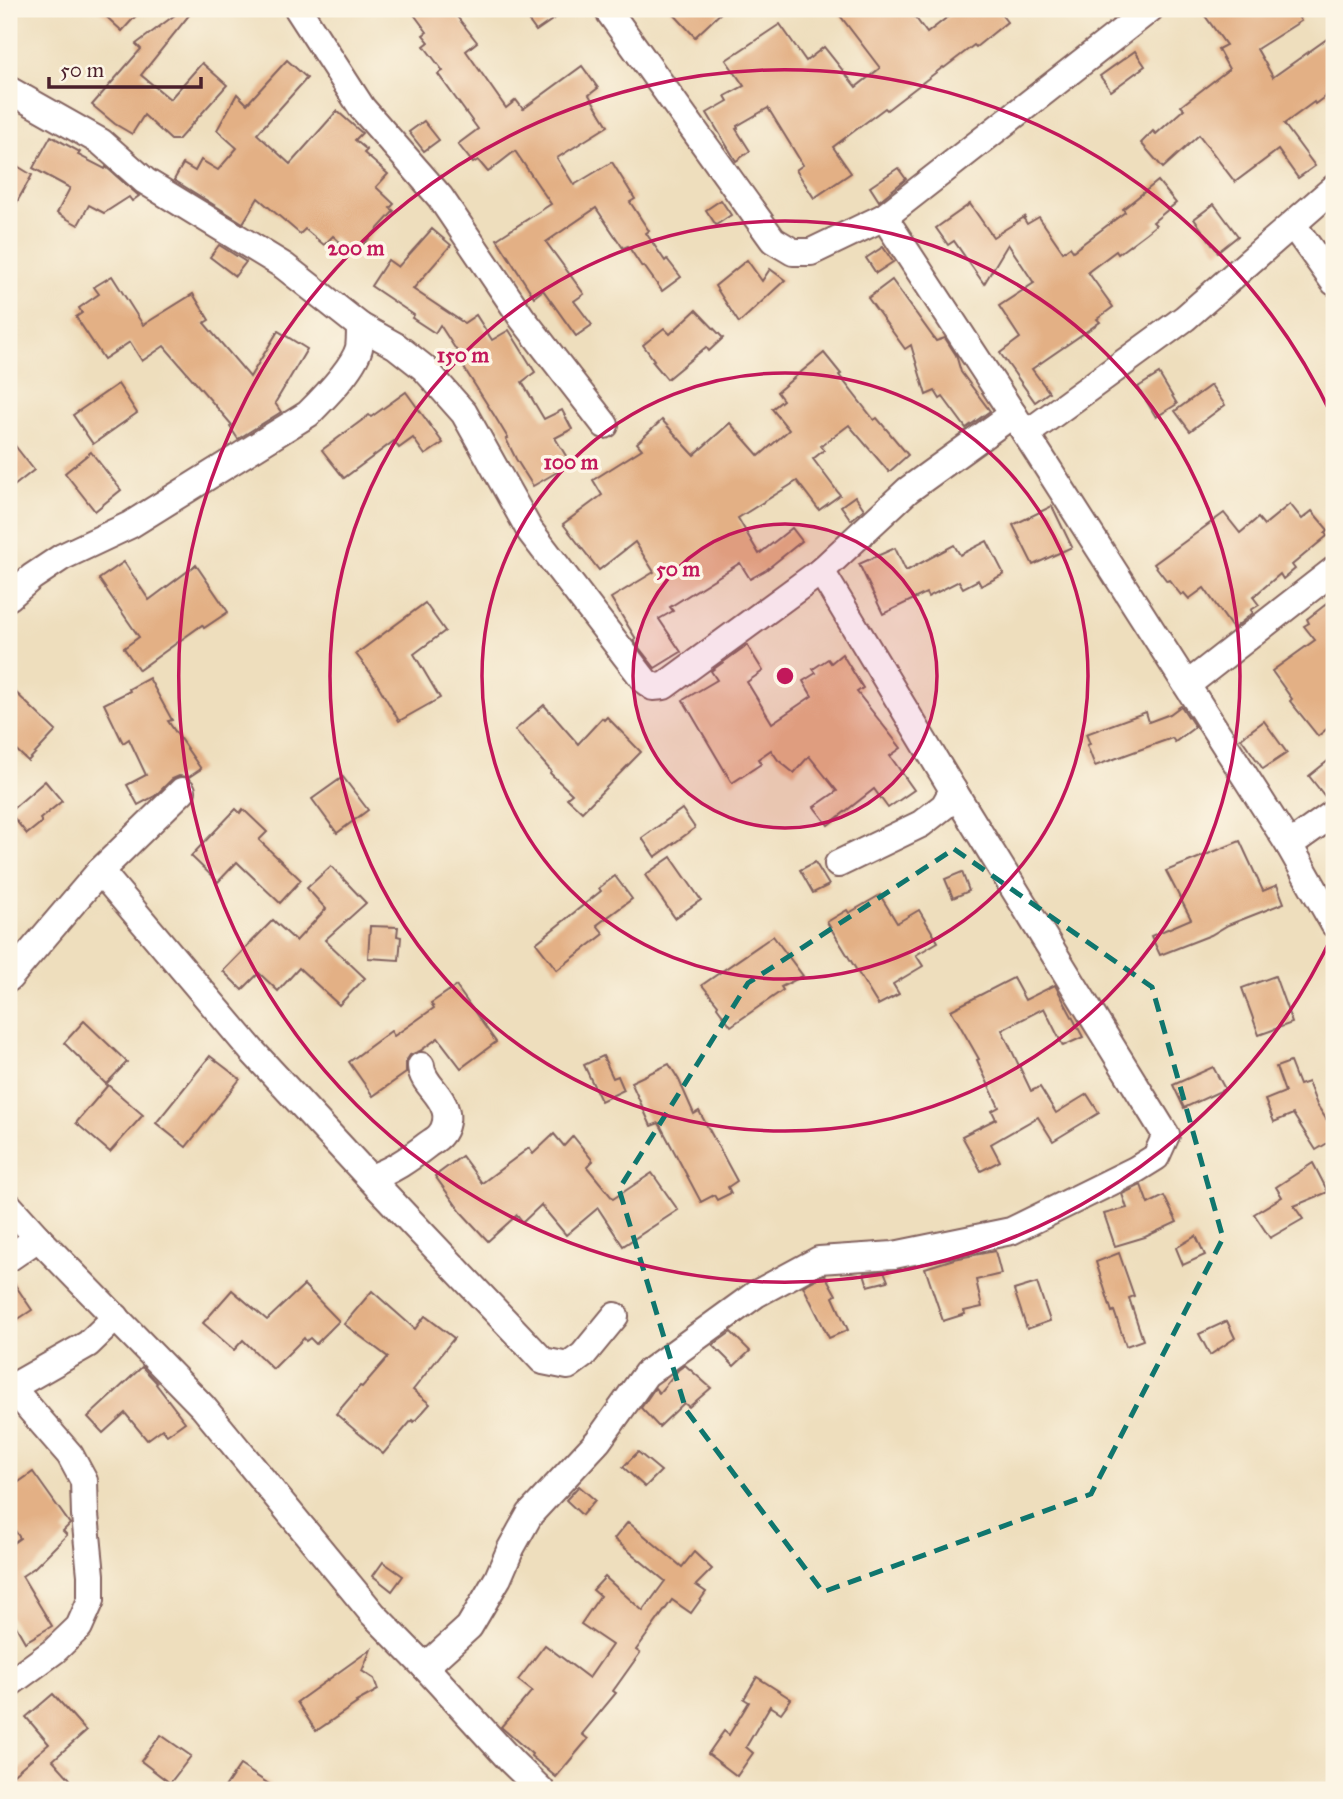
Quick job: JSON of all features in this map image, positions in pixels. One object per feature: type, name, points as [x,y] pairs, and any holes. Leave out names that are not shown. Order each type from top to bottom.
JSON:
[{"type":"street","points":[[298,9],[362,108],[440,197],[522,318],[605,425]]},
{"type":"street","points":[[607,9],[773,240],[793,252],[811,252],[884,217],[1150,9]]},
{"type":"street","points":[[9,90],[101,142],[145,181],[284,266],[360,326],[396,346],[424,368],[464,413],[530,531],[645,681],[653,687],[664,686],[821,570],[908,490],[1019,424],[1185,318],[1334,188]]},
{"type":"street","points":[[884,217],[1289,845],[1334,924]]},
{"type":"street","points":[[1293,225],[1334,282]]},
{"type":"street","points":[[9,597],[32,577],[62,557],[130,525],[309,414],[352,362],[358,351],[360,326]]},
{"type":"street","points":[[425,1667],[469,1627],[498,1578],[530,1514],[598,1441],[646,1374],[756,1294],[819,1261],[894,1255],[1011,1231],[1156,1157],[1166,1135],[821,570]]},
{"type":"street","points":[[1186,685],[1334,570]]},
{"type":"street","points":[[838,864],[921,824],[944,806],[953,790]]},
{"type":"street","points":[[9,978],[100,871],[182,791]]},
{"type":"street","points":[[1289,845],[1334,813]]},
{"type":"street","points":[[100,871],[253,1052],[542,1362],[568,1366],[583,1354],[615,1316]]},
{"type":"street","points":[[370,1178],[389,1172],[410,1158],[440,1135],[447,1122],[445,1108],[422,1076],[421,1066]]},
{"type":"street","points":[[9,1206],[203,1407],[373,1614],[541,1790]]},
{"type":"street","points":[[9,1258],[38,1238]]},
{"type":"street","points":[[9,1684],[54,1651],[79,1627],[91,1600],[84,1481],[70,1454],[10,1388],[88,1344],[116,1317]]},
{"type":"highlighted area","points":[[954,849],[1152,987],[1223,1238],[1091,1494],[823,1592],[686,1410],[619,1189],[748,983]]},
{"type":"building","points":[[98,9],[142,9],[122,31]]},
{"type":"building","points":[[183,9],[194,9],[141,75],[170,99],[202,63],[227,85],[178,140],[171,140],[144,115],[132,134],[92,105],[141,49],[136,44]]},
{"type":"building","points":[[410,9],[451,9],[477,42],[466,51],[506,108],[516,100],[523,109],[582,66],[598,88],[589,95],[608,126],[557,158],[574,185],[612,162],[635,199],[630,202],[649,231],[646,233],[665,261],[667,259],[681,277],[662,291],[628,246],[623,248],[596,208],[546,242],[584,294],[574,301],[592,325],[576,336],[543,290],[534,297],[497,239],[551,204],[515,151],[488,172],[478,160],[473,163],[458,144],[478,129],[438,74],[443,71],[424,46],[429,42],[423,35],[427,32]]},
{"type":"building","points":[[520,9],[568,9],[536,31]]},
{"type":"building","points":[[669,9],[725,9],[695,37]]},
{"type":"building","points":[[835,9],[909,9],[927,33],[958,9],[997,9],[1007,22],[976,47],[974,45],[833,147],[851,173],[814,198],[796,170],[803,165],[768,108],[737,126],[736,129],[750,151],[736,161],[707,113],[728,101],[725,96],[744,86],[726,60],[780,24],[806,61],[824,47],[856,87],[880,68]]},
{"type":"building","points":[[1200,9],[1293,9],[1301,21],[1257,49],[1273,77],[1334,34],[1334,90],[1284,124],[1315,166],[1298,178],[1278,150],[1235,182],[1199,135],[1163,168],[1141,143],[1153,131],[1156,134],[1184,109],[1181,106],[1229,69],[1218,49],[1226,45]]},
{"type":"building","points":[[1135,51],[1145,66],[1111,91],[1100,76]]},
{"type":"building","points":[[287,60],[307,78],[257,134],[290,164],[337,111],[362,133],[355,140],[367,150],[364,153],[388,174],[376,187],[394,204],[390,208],[394,211],[354,255],[333,236],[324,245],[305,229],[300,234],[258,198],[243,223],[174,180],[183,164],[195,171],[201,160],[218,170],[237,148],[217,130],[237,94],[247,104]]},
{"type":"building","points":[[424,121],[439,140],[424,151],[409,132]]},
{"type":"building","points":[[51,136],[80,152],[78,155],[105,169],[106,167],[139,196],[132,201],[129,197],[104,213],[89,205],[78,225],[57,213],[70,188],[33,168]]},
{"type":"building","points":[[9,161],[32,175],[9,216]]},
{"type":"building","points":[[898,168],[906,179],[879,201],[870,187]]},
{"type":"building","points":[[1158,181],[1176,203],[1153,222],[1156,225],[1146,233],[1088,272],[1113,307],[1097,319],[1100,322],[1032,369],[1049,392],[1035,402],[1000,353],[1020,338],[999,306],[1034,283],[1008,244],[984,284],[954,241],[948,245],[936,228],[970,204],[993,237],[1026,216],[1024,219],[1027,224],[1039,217],[1063,252],[1070,247],[1073,251],[1125,212],[1123,209]]},
{"type":"building","points":[[721,200],[731,215],[716,225],[706,210]]},
{"type":"building","points":[[1214,204],[1238,236],[1218,252],[1194,219]]},
{"type":"building","points":[[432,229],[451,245],[413,289],[464,323],[476,315],[492,340],[509,330],[535,372],[522,382],[544,419],[562,410],[572,429],[555,438],[571,464],[533,486],[516,459],[506,439],[508,438],[440,325],[435,333],[371,286],[388,260],[398,267]]},
{"type":"building","points":[[219,245],[246,262],[235,276],[210,257]]},
{"type":"building","points":[[883,247],[893,262],[876,273],[866,258]]},
{"type":"building","points":[[747,260],[762,281],[770,269],[785,280],[739,323],[715,286]]},
{"type":"building","points":[[112,276],[143,325],[193,294],[209,320],[204,323],[250,377],[278,331],[307,349],[275,403],[281,412],[238,439],[230,427],[232,425],[164,346],[142,361],[130,342],[104,359],[76,317],[82,313],[79,308],[99,294],[94,287]]},
{"type":"building","points":[[892,280],[936,341],[945,338],[956,355],[961,372],[990,411],[966,428],[943,397],[940,399],[935,391],[926,395],[911,345],[905,349],[868,298]]},
{"type":"building","points":[[696,310],[723,338],[709,351],[706,347],[667,379],[643,345],[664,328],[670,334]]},
{"type":"building","points":[[824,353],[874,420],[877,418],[908,455],[889,472],[849,425],[821,446],[824,450],[813,459],[840,495],[819,510],[797,481],[738,518],[759,554],[792,528],[802,541],[766,570],[750,579],[740,563],[670,607],[673,611],[659,619],[681,652],[655,668],[633,640],[636,639],[611,598],[654,572],[635,542],[599,570],[563,524],[602,495],[593,480],[642,449],[637,443],[662,420],[694,455],[730,423],[759,456],[789,430],[772,409],[783,400],[777,392]]},
{"type":"building","points":[[1159,374],[1177,404],[1156,417],[1138,387]]},
{"type":"building","points":[[118,384],[137,413],[93,444],[73,415]]},
{"type":"building","points":[[1211,385],[1225,405],[1190,431],[1175,411]]},
{"type":"building","points":[[406,392],[443,443],[425,455],[413,438],[399,448],[394,441],[344,478],[322,450]]},
{"type":"building","points":[[9,438],[34,470],[9,490]]},
{"type":"building","points":[[91,452],[121,490],[95,511],[65,473]]},
{"type":"building","points":[[855,496],[864,509],[851,520],[841,506]]},
{"type":"building","points":[[1290,504],[1302,519],[1312,511],[1328,530],[1325,533],[1327,536],[1292,565],[1295,569],[1283,579],[1280,574],[1253,597],[1259,605],[1233,629],[1204,588],[1189,599],[1167,581],[1154,564],[1224,513],[1240,533],[1258,518],[1264,525]]},
{"type":"building","points":[[1052,506],[1072,547],[1033,565],[1013,525]]},
{"type":"building","points":[[987,541],[1004,574],[981,586],[978,580],[963,588],[959,581],[928,597],[926,593],[883,614],[859,564],[895,548],[906,571],[954,545],[960,555]]},
{"type":"building","points":[[124,562],[149,600],[196,565],[228,612],[204,628],[202,625],[139,670],[124,648],[139,637],[99,579]]},
{"type":"building","points":[[1334,598],[1334,723],[1318,736],[1290,701],[1292,699],[1272,671],[1315,640],[1304,626],[1309,623],[1307,619]]},
{"type":"building","points":[[425,603],[445,631],[414,654],[440,698],[399,721],[372,675],[356,654]]},
{"type":"building","points":[[747,645],[763,671],[747,682],[772,723],[812,696],[803,681],[816,673],[813,669],[828,659],[831,663],[842,654],[863,688],[857,692],[901,748],[890,756],[914,790],[888,808],[874,789],[828,825],[814,807],[837,791],[809,756],[794,773],[778,760],[771,750],[758,759],[761,764],[732,783],[683,700],[717,680],[711,671]]},
{"type":"building","points":[[149,678],[172,720],[168,721],[201,769],[189,777],[179,776],[172,779],[155,796],[138,805],[127,785],[146,775],[129,739],[123,743],[104,704]]},
{"type":"building","points":[[9,686],[56,731],[28,761],[9,743]]},
{"type":"building","points":[[544,705],[578,744],[602,718],[604,720],[607,717],[641,752],[582,812],[567,798],[572,794],[550,773],[515,730]]},
{"type":"building","points":[[1181,706],[1195,727],[1175,742],[1172,738],[1095,766],[1086,734],[1146,712],[1149,722],[1170,714]]},
{"type":"building","points":[[1264,721],[1287,753],[1263,769],[1241,738]]},
{"type":"building","points":[[1334,756],[1334,798],[1327,799],[1309,776]]},
{"type":"building","points":[[343,777],[368,810],[337,833],[312,799]]},
{"type":"building","points":[[45,781],[62,801],[27,834],[9,812]]},
{"type":"building","points":[[236,809],[240,813],[243,809],[267,832],[259,840],[301,880],[280,903],[237,862],[218,882],[191,856]]},
{"type":"building","points":[[682,809],[695,828],[655,857],[642,838]]},
{"type":"building","points":[[1240,841],[1263,891],[1277,885],[1284,903],[1160,955],[1151,936],[1191,919],[1166,871]]},
{"type":"building","points":[[671,857],[701,900],[675,918],[645,875]]},
{"type":"building","points":[[815,862],[829,885],[813,893],[800,870]]},
{"type":"building","points":[[331,866],[366,903],[325,940],[365,978],[339,1005],[299,968],[278,991],[259,973],[242,990],[223,971],[273,920],[296,941],[326,909],[307,888]]},
{"type":"building","points":[[962,872],[969,891],[953,898],[945,879]]},
{"type":"building","points":[[615,876],[632,899],[597,925],[604,934],[557,970],[536,943],[601,891],[599,888]]},
{"type":"building","points":[[880,895],[897,923],[919,910],[938,942],[916,955],[923,966],[893,984],[899,994],[878,1005],[827,922]]},
{"type":"building","points":[[370,926],[398,927],[397,936],[401,937],[399,960],[368,958]]},
{"type":"building","points":[[773,936],[803,976],[781,987],[783,990],[731,1026],[702,985]]},
{"type":"building","points":[[1275,976],[1292,1023],[1259,1035],[1242,988]]},
{"type":"building","points":[[1013,978],[1025,1000],[1055,985],[1083,1037],[1063,1046],[1044,1008],[1002,1030],[1031,1091],[1040,1087],[1056,1113],[1087,1094],[1099,1113],[1053,1141],[1038,1117],[991,1144],[1000,1161],[981,1171],[962,1136],[996,1119],[992,1111],[999,1107],[977,1060],[979,1059],[951,1010]]},
{"type":"building","points":[[456,986],[496,1042],[461,1068],[438,1038],[410,1055],[406,1061],[406,1073],[373,1096],[349,1062],[391,1031],[394,1036],[434,1008],[431,1003]]},
{"type":"building","points":[[84,1021],[127,1062],[106,1084],[64,1043]]},
{"type":"building","points":[[210,1056],[240,1079],[186,1147],[156,1123]]},
{"type":"building","points":[[603,1056],[613,1078],[618,1076],[624,1090],[601,1101],[584,1065]]},
{"type":"building","points":[[1290,1062],[1299,1085],[1308,1082],[1317,1105],[1334,1131],[1334,1139],[1316,1150],[1293,1114],[1274,1122],[1265,1100],[1285,1092],[1276,1067]]},
{"type":"building","points":[[669,1064],[694,1114],[699,1111],[737,1181],[728,1187],[731,1193],[717,1200],[714,1195],[701,1202],[659,1123],[651,1126],[631,1082]]},
{"type":"building","points":[[1213,1067],[1225,1089],[1184,1108],[1173,1085]]},
{"type":"building","points":[[108,1085],[143,1115],[110,1152],[76,1123]]},
{"type":"building","points":[[554,1134],[564,1146],[573,1136],[593,1161],[587,1167],[613,1199],[652,1173],[678,1210],[623,1246],[598,1208],[566,1235],[541,1205],[523,1222],[517,1215],[488,1241],[461,1212],[435,1176],[462,1156],[482,1183],[529,1148],[533,1154]]},
{"type":"building","points":[[1313,1163],[1328,1192],[1294,1206],[1303,1219],[1270,1238],[1254,1214],[1282,1197],[1276,1187]]},
{"type":"building","points":[[1141,1185],[1148,1204],[1164,1196],[1177,1222],[1145,1237],[1115,1246],[1104,1214],[1127,1208],[1122,1194]]},
{"type":"building","points":[[1196,1236],[1205,1255],[1183,1265],[1176,1248]]},
{"type":"building","points":[[995,1251],[1001,1274],[976,1280],[982,1307],[964,1311],[965,1314],[943,1321],[925,1268]]},
{"type":"building","points":[[1119,1253],[1134,1296],[1129,1298],[1143,1340],[1126,1346],[1096,1262]]},
{"type":"building","points":[[884,1271],[888,1281],[868,1286],[864,1273]]},
{"type":"building","points":[[823,1275],[836,1295],[833,1297],[848,1330],[829,1338],[803,1286]]},
{"type":"building","points":[[9,1276],[32,1310],[9,1325]]},
{"type":"building","points":[[1037,1283],[1050,1321],[1027,1329],[1014,1290]]},
{"type":"building","points":[[304,1285],[339,1321],[316,1344],[310,1338],[306,1341],[304,1338],[273,1369],[243,1340],[234,1350],[203,1323],[232,1290],[267,1320]]},
{"type":"building","points":[[372,1291],[415,1329],[425,1316],[454,1338],[413,1390],[430,1404],[414,1422],[412,1420],[383,1454],[336,1414],[388,1357],[344,1324]]},
{"type":"building","points":[[1227,1321],[1235,1338],[1210,1355],[1199,1334]]},
{"type":"building","points":[[731,1332],[750,1351],[734,1366],[713,1345]]},
{"type":"building","points":[[685,1365],[711,1388],[689,1407],[684,1403],[659,1427],[641,1408],[655,1388],[659,1393]]},
{"type":"building","points":[[142,1367],[185,1422],[167,1435],[162,1429],[147,1440],[125,1413],[103,1433],[88,1417]]},
{"type":"building","points":[[638,1452],[661,1471],[645,1487],[623,1467]]},
{"type":"building","points":[[33,1472],[70,1524],[63,1531],[67,1535],[34,1568],[22,1576],[52,1626],[25,1642],[9,1614],[9,1546],[20,1538],[9,1522],[9,1489]]},
{"type":"building","points":[[579,1486],[595,1500],[582,1515],[566,1500]]},
{"type":"building","points":[[628,1522],[682,1567],[694,1552],[712,1569],[696,1585],[706,1592],[691,1613],[672,1600],[636,1650],[640,1653],[613,1691],[616,1693],[582,1734],[588,1739],[556,1777],[501,1727],[532,1691],[518,1680],[545,1645],[589,1678],[612,1645],[581,1624],[600,1596],[593,1590],[605,1577],[643,1611],[665,1581],[614,1539]]},
{"type":"building","points":[[383,1562],[403,1576],[392,1591],[373,1576]]},
{"type":"building","points":[[371,1649],[362,1671],[374,1679],[378,1690],[356,1702],[316,1731],[297,1702]]},
{"type":"building","points":[[757,1677],[791,1699],[781,1713],[770,1706],[746,1747],[753,1753],[737,1776],[708,1754],[724,1731],[729,1735],[749,1702],[744,1699]]},
{"type":"building","points":[[53,1694],[86,1731],[53,1760],[70,1779],[56,1790],[9,1790],[9,1778],[49,1744],[26,1717]]},
{"type":"building","points":[[161,1735],[191,1756],[170,1783],[141,1761]]},
{"type":"building","points":[[240,1765],[278,1790],[223,1790]]}]
